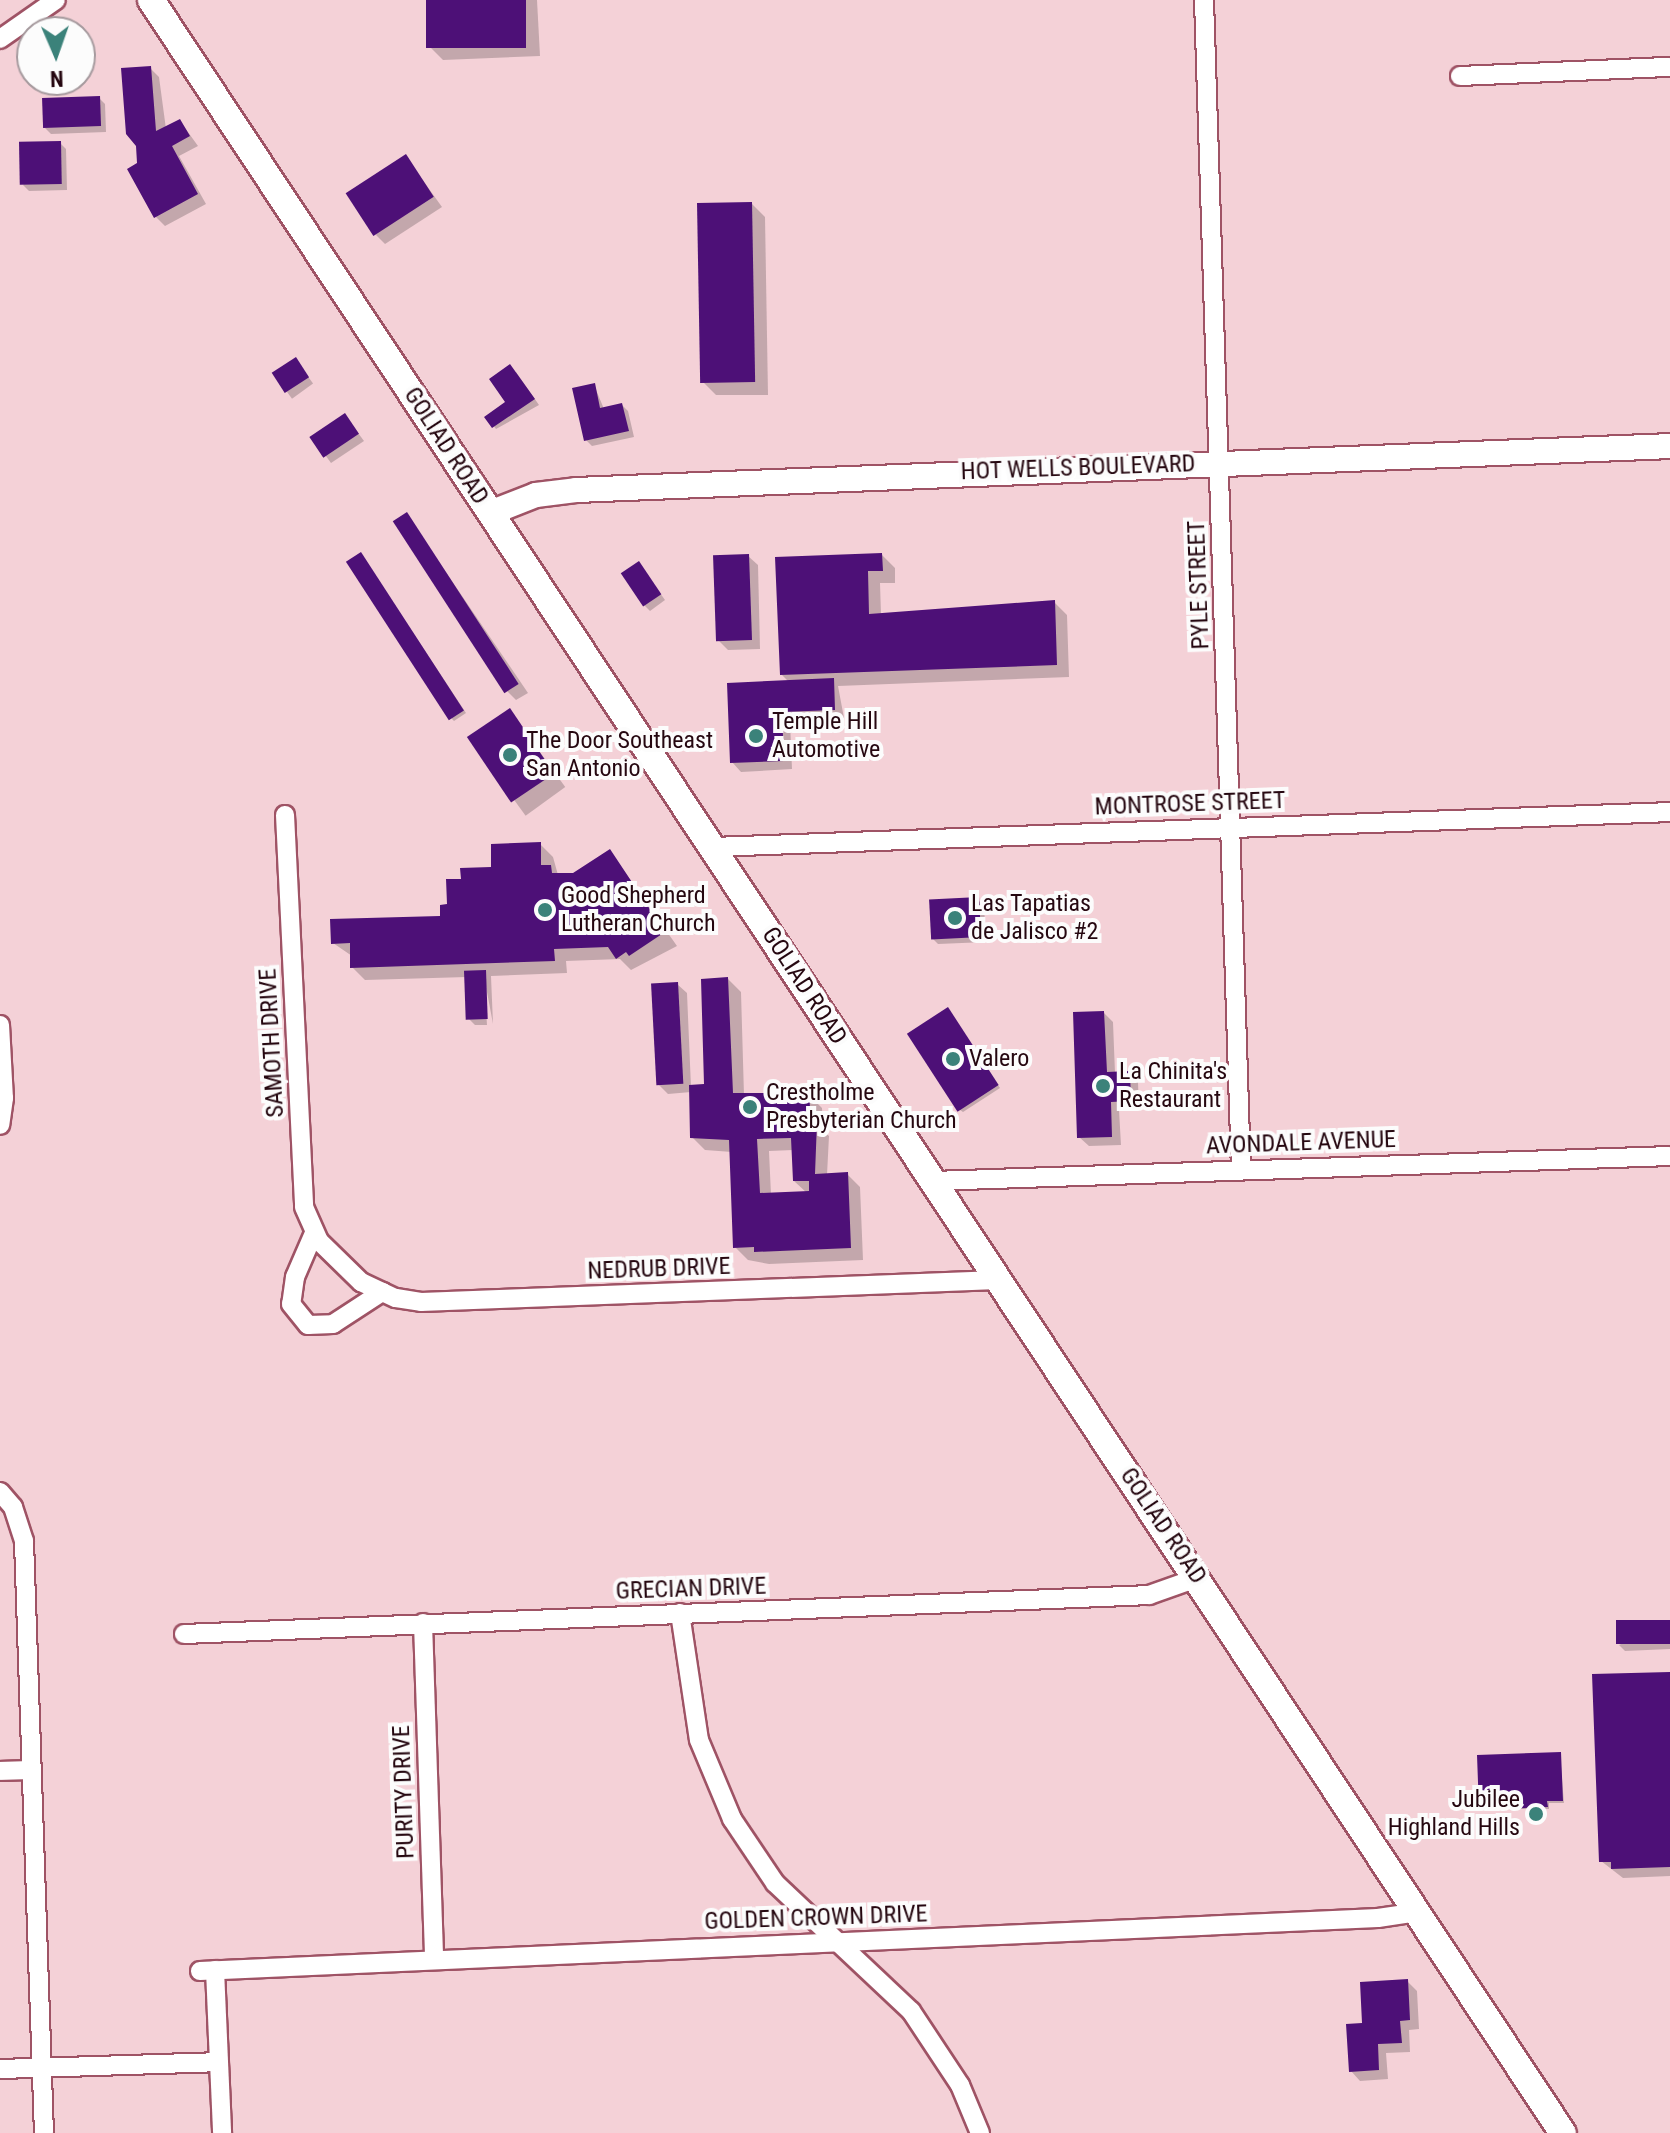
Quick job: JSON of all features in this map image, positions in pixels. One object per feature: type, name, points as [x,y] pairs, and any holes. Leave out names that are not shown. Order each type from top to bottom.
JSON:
[{"type":"main road","name":"GOLIAD ROAD","points":[[151,0],[1563,2133]]},
{"type":"street","points":[[0,39],[56,0]]},
{"type":"street","name":"PYLE STREET","points":[[1204,0],[1241,1169]]},
{"type":"street","points":[[1460,76],[1670,67]]},
{"type":"street","name":"HOT WELLS BOULEVARD","points":[[490,513],[536,495],[576,490],[1670,446]]},
{"type":"street","name":"MONTROSE STREET","points":[[713,847],[1670,812]]},
{"type":"street","name":"SAMOTH DRIVE","points":[[285,815],[304,1207],[314,1233],[335,1258]]},
{"type":"street","points":[[0,1025],[4,1098],[0,1125]]},
{"type":"street","name":"AVONDALE AVENUE","points":[[933,1181],[1670,1156]]},
{"type":"street","points":[[314,1233],[295,1277],[291,1304],[308,1325],[333,1324],[382,1292]]},
{"type":"street","name":"NEDRUB DRIVE","points":[[335,1258],[382,1292],[421,1302],[998,1280]]},
{"type":"street","points":[[0,1492],[20,1521],[24,1541],[44,2133]]},
{"type":"street","name":"GRECIAN DRIVE","points":[[184,1634],[1149,1595],[1197,1578]]},
{"type":"street","points":[[680,1613],[699,1740],[732,1819],[775,1883],[911,2011],[960,2085],[980,2133]]},
{"type":"street","name":"PURITY DRIVE","points":[[423,1623],[434,1959]]},
{"type":"street","points":[[0,1771],[30,1770]]},
{"type":"street","name":"GOLDEN CROWN DRIVE","points":[[218,2062],[208,1970],[1378,1918],[1418,1912]]},
{"type":"street","points":[[0,2069],[218,2062],[222,2133]]},
{"type":"building","points":[[426,0],[526,0],[526,48],[426,48]]},
{"type":"building","points":[[151,66],[156,131],[180,119],[190,136],[172,146],[198,194],[154,218],[127,169],[137,163],[136,146],[126,134],[121,68]]},
{"type":"building","points":[[100,96],[101,126],[43,128],[42,98]]},
{"type":"building","points":[[61,141],[62,184],[20,185],[19,142]]},
{"type":"building","points":[[406,154],[434,197],[373,236],[346,193]]},
{"type":"building","points":[[752,202],[755,382],[700,383],[697,203]]},
{"type":"building","points":[[296,357],[309,377],[285,393],[272,373]]},
{"type":"building","points":[[510,364],[535,399],[492,428],[484,417],[505,402],[489,379]]},
{"type":"building","points":[[595,383],[600,408],[622,403],[629,431],[584,441],[572,388]]},
{"type":"building","points":[[345,413],[359,434],[323,458],[309,437]]},
{"type":"building","points":[[407,512],[519,684],[504,693],[393,521]]},
{"type":"building","points":[[361,552],[464,711],[449,720],[346,562]]},
{"type":"building","points":[[882,553],[883,571],[868,571],[869,614],[1055,600],[1057,665],[780,675],[775,557]]},
{"type":"building","points":[[749,554],[752,640],[716,641],[713,555]]},
{"type":"building","points":[[639,561],[661,594],[643,606],[621,573]]},
{"type":"building","name":"Temple Hill Automotive","points":[[834,678],[835,710],[782,712],[784,761],[730,763],[727,683]]},
{"type":"building","name":"The Door Southeast San Antonio","points":[[510,708],[554,773],[511,803],[467,737]]},
{"type":"building","name":"Good Shepherd Lutheran Church","points":[[541,842],[541,865],[551,865],[552,873],[573,873],[610,849],[665,932],[629,956],[626,952],[616,959],[608,947],[554,949],[555,961],[350,968],[350,943],[331,944],[330,919],[440,916],[440,905],[447,904],[446,879],[461,879],[460,868],[491,867],[491,844]]},
{"type":"building","name":"Las Tapatias de Jalisco #2","points":[[979,897],[981,937],[931,940],[929,900]]},
{"type":"building","points":[[486,970],[488,1019],[466,1020],[464,971]]},
{"type":"building","name":"Crestholme Presbyterian Church","points":[[728,977],[733,1093],[809,1093],[811,1122],[817,1122],[815,1174],[848,1172],[851,1248],[754,1252],[754,1247],[733,1248],[729,1140],[690,1138],[689,1085],[704,1084],[701,979]],"holes":[[[791,1138],[793,1181],[809,1181],[809,1191],[760,1193],[757,1139]]]},
{"type":"building","points":[[678,982],[683,1084],[656,1085],[651,983]]},
{"type":"building","name":"Valero","points":[[948,1007],[999,1085],[958,1112],[907,1034]]},
{"type":"building","name":"La Chinita's Restaurant","points":[[1104,1011],[1107,1072],[1130,1071],[1131,1101],[1111,1102],[1112,1137],[1077,1138],[1073,1012]]},
{"type":"building","points":[[1616,1620],[1670,1620],[1670,1644],[1616,1644]]},
{"type":"building","points":[[1670,1672],[1670,1867],[1611,1869],[1611,1862],[1599,1862],[1592,1674]]},
{"type":"building","points":[[1561,1752],[1563,1801],[1547,1801],[1548,1807],[1479,1810],[1477,1755]]},
{"type":"building","points":[[1408,1979],[1410,2020],[1400,2021],[1402,2043],[1378,2044],[1379,2070],[1349,2072],[1346,2024],[1362,2023],[1360,1982]]},
{"type":"place","name":"Temple Hill Automotive","points":[[756,736]]},
{"type":"place","name":"The Door Southeast San Antonio","points":[[510,755]]},
{"type":"place","name":"Good Shepherd Lutheran Church","points":[[545,910]]},
{"type":"place","name":"Las Tapatias de Jalisco #2","points":[[955,918]]},
{"type":"place","name":"Valero","points":[[953,1059]]},
{"type":"place","name":"La Chinita's Restaurant","points":[[1103,1086]]},
{"type":"place","name":"Crestholme Presbyterian Church","points":[[750,1107]]},
{"type":"place","name":"Jubilee Highland Hills","points":[[1536,1814]]}]
